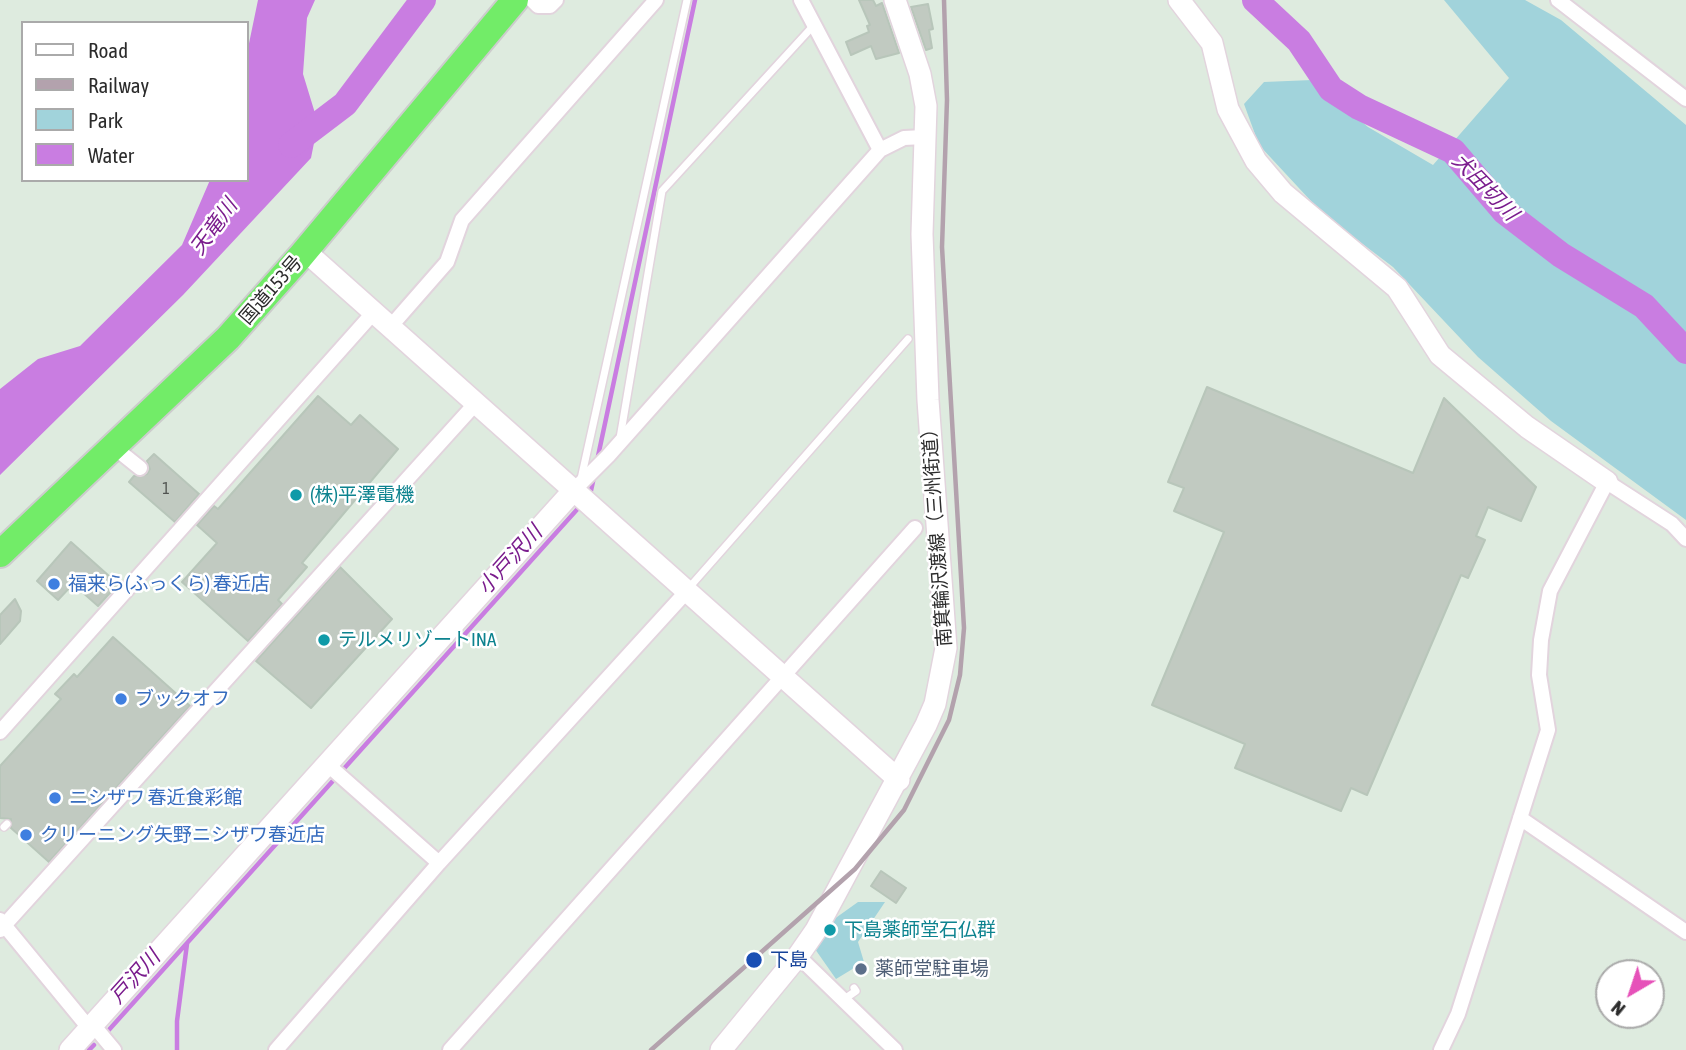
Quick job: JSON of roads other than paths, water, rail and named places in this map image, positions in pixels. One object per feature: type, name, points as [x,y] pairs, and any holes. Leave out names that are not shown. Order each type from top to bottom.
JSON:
[{"type":"highway","name":"国道153号","points":[[0,554],[222,345],[305,251],[515,0]]},
{"type":"street","points":[[532,0],[538,6],[550,6],[556,0]]},
{"type":"street","points":[[391,326],[447,262],[462,220],[656,0]]},
{"type":"street","points":[[801,0],[880,150]]},
{"type":"street","name":"南箕輪沢渡線（三州街道）","points":[[721,1050],[798,956],[899,780],[935,704],[946,648],[928,400],[922,234],[926,106],[920,74],[895,0]]},
{"type":"street","points":[[1179,0],[1212,43],[1228,109],[1256,161],[1283,193],[1397,288],[1440,355],[1527,428],[1672,524],[1686,539]]},
{"type":"street","points":[[1558,0],[1686,100]]},
{"type":"street","points":[[70,1050],[582,490],[608,456],[880,150],[904,138],[924,136]]},
{"type":"street","points":[[305,251],[391,326],[445,382],[475,402],[582,490],[687,591],[899,780]]},
{"type":"street","points":[[0,732],[374,312]]},
{"type":"street","points":[[114,1050],[1,925],[475,402]]},
{"type":"street","points":[[115,448],[140,468]]},
{"type":"street","points":[[1441,1050],[1458,1014],[1548,730],[1539,675],[1541,640],[1550,591],[1607,482]]},
{"type":"street","points":[[450,1050],[915,527]]},
{"type":"street","points":[[276,1050],[439,863],[687,591]]},
{"type":"street","points":[[329,766],[439,863]]},
{"type":"street","points":[[1520,818],[1686,932]]},
{"type":"street","points":[[798,956],[895,1050]]},
{"type":"lane","points":[[582,490],[687,0]]},
{"type":"lane","points":[[619,444],[662,191],[814,25]]},
{"type":"lane","points":[[687,591],[908,340]]},
{"type":"lane","points":[[842,1000],[856,991],[853,988]]},
{"type":"water","points":[[258,0],[315,0],[307,18],[303,74],[318,123],[311,158],[183,295],[0,475],[0,389],[38,359],[80,346],[182,245],[209,182],[248,182],[248,48]]},
{"type":"waterway","name":"天竜川","points":[[291,145],[345,104],[423,0]]},
{"type":"waterway","name":"小戸沢川","points":[[597,461],[695,0]]},
{"type":"waterway","name":"犬田切川","points":[[1255,0],[1299,41],[1331,89],[1359,107],[1453,151],[1505,212],[1561,255],[1644,306],[1686,351]]},
{"type":"waterway","name":"小戸沢川","points":[[590,495],[594,477]]},
{"type":"waterway","name":"小戸沢川","points":[[107,1032],[582,504]]},
{"type":"waterway","name":"小戸沢川","points":[[177,1050],[177,1021],[187,944]]},
{"type":"waterway","name":"戸沢川","points":[[89,1050],[94,1045]]},
{"type":"railway","points":[[651,1050],[855,869],[904,810],[949,720],[960,675],[964,628],[942,247],[947,100],[944,0]]},
{"type":"place","name":"(株)平澤電機","points":[[296,495]]},
{"type":"place","name":"福来ら(ふっくら) 春近店","points":[[54,584]]},
{"type":"place","name":"テルメリゾートINA","points":[[324,640]]},
{"type":"place","name":"ブックオフ","points":[[121,699]]},
{"type":"place","name":"ニシザワ 春近食彩館","points":[[55,798]]},
{"type":"place","name":"クリーニング矢野ニシザワ春近店","points":[[26,835]]},
{"type":"place","name":"下島薬師堂石仏群","points":[[830,930]]},
{"type":"place","name":"下島","points":[[754,960]]},
{"type":"place","name":"薬師堂駐車場","points":[[861,969]]}]
